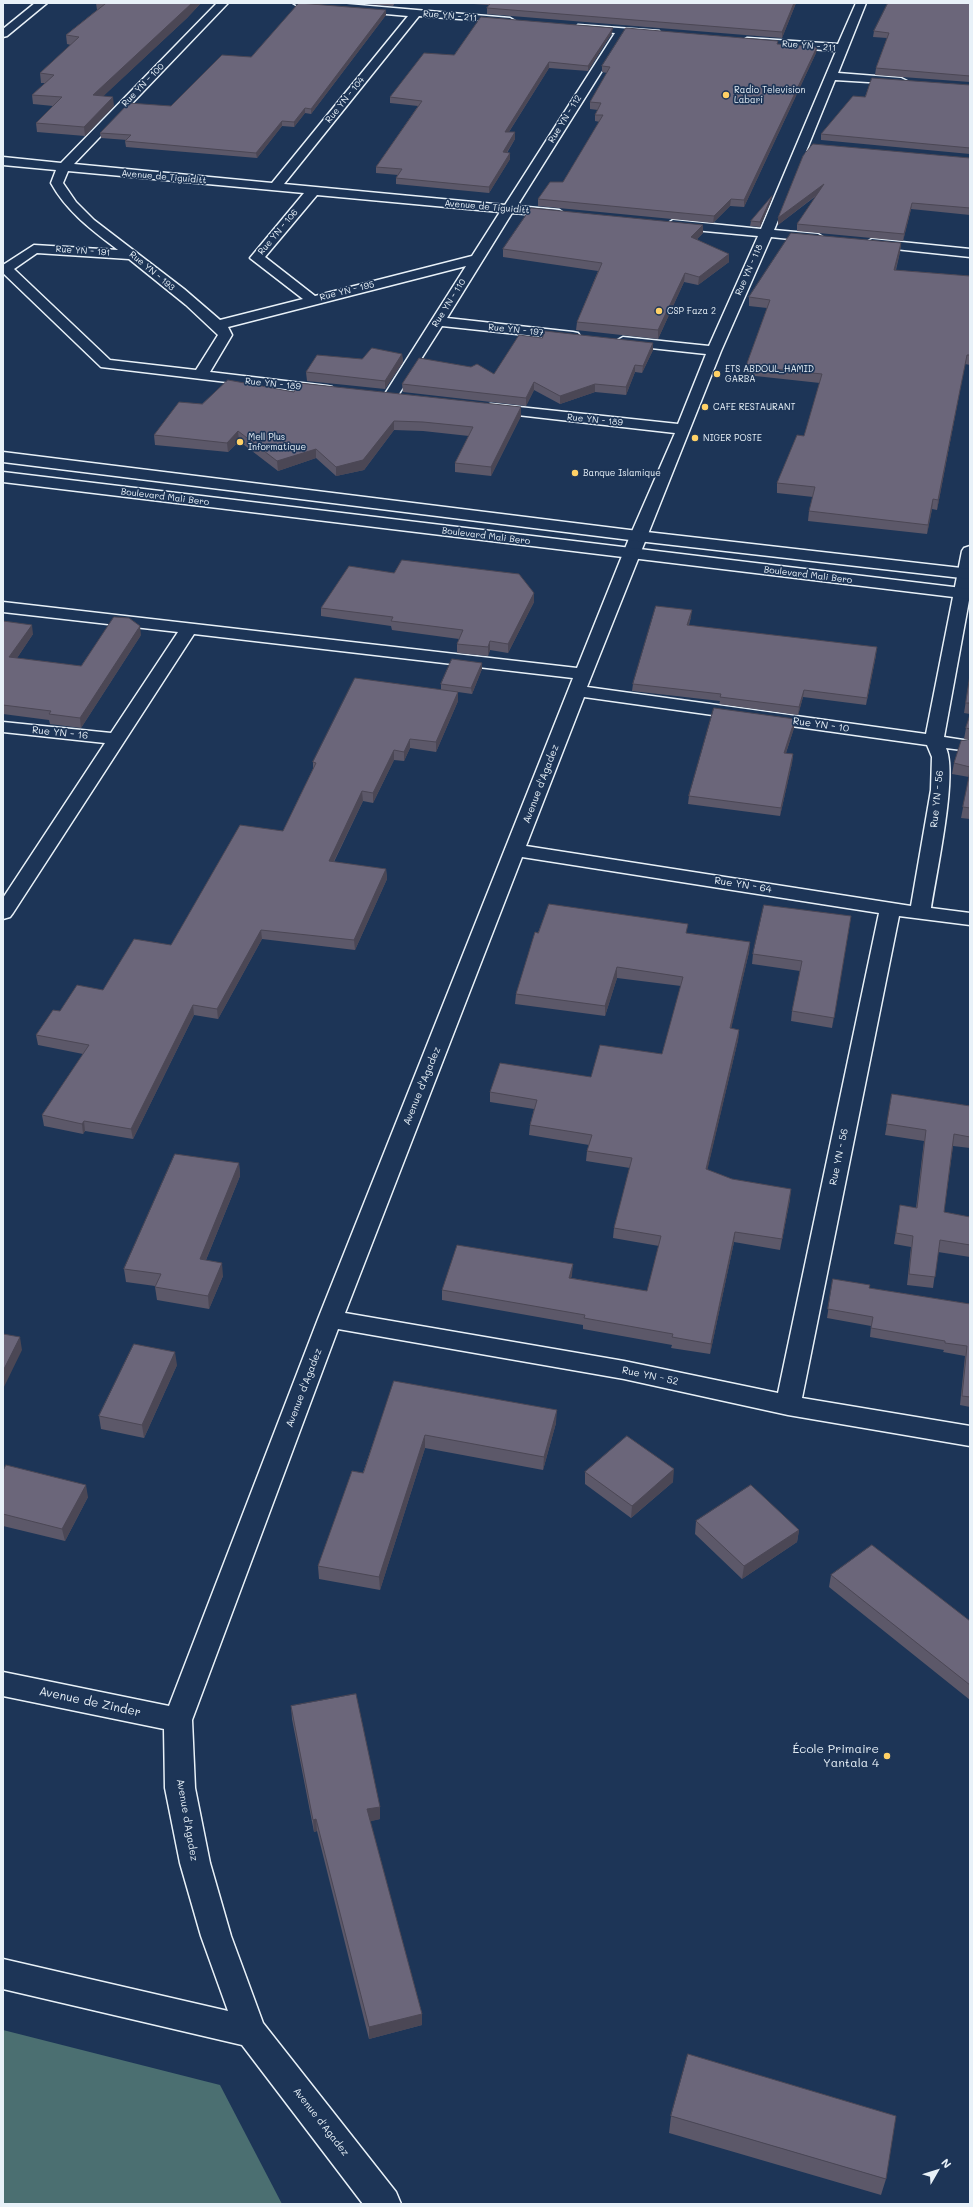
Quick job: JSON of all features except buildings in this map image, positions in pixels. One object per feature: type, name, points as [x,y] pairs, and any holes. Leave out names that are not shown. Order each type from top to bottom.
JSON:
[{"type":"main road","points":[[3,34],[42,3]]},
{"type":"main road","name":"Rue YN - 100","points":[[63,168],[222,3]]},
{"type":"main road","name":"Rue YN - 211","points":[[298,3],[519,21]]},
{"type":"main road","name":"Rue YN - 118","points":[[634,545],[684,429],[714,351],[766,233],[801,144],[831,76],[860,3]]},
{"type":"main road","name":"Rue YN - 104","points":[[275,187],[416,13]]},
{"type":"main road","points":[[574,26],[669,34]]},
{"type":"main road","name":"Rue YN - 112","points":[[509,209],[622,30]]},
{"type":"main road","name":"Rue YN - 211","points":[[740,40],[842,48]]},
{"type":"main road","points":[[831,76],[916,82]]},
{"type":"main road","points":[[801,144],[817,146]]},
{"type":"main road","name":"Avenue de Tiguiditt","points":[[3,161],[63,168],[314,190],[571,215]]},
{"type":"main road","name":"Rue YN - 193","points":[[63,168],[57,183],[62,193],[81,214],[218,325]]},
{"type":"main road","name":"Rue YN - 106","points":[[312,300],[257,258],[314,190]]},
{"type":"main road","name":"Rue YN - 110","points":[[390,397],[509,209]]},
{"type":"main road","points":[[657,223],[828,239]]},
{"type":"main road","points":[[860,242],[970,253]]},
{"type":"main road","name":"Rue YN - 191","points":[[34,249],[132,254]]},
{"type":"main road","name":"Rue YN - 189","points":[[34,249],[6,269],[106,364],[343,392]]},
{"type":"main road","name":"Rue YN - 195","points":[[218,325],[477,259]]},
{"type":"main road","name":"Rue YN - 197","points":[[438,322],[588,337]]},
{"type":"main road","points":[[200,376],[226,335],[218,325]]},
{"type":"main road","points":[[611,340],[714,351]]},
{"type":"main road","points":[[374,396],[406,399]]},
{"type":"main road","name":"Rue YN - 189","points":[[478,407],[684,429]]},
{"type":"main road","name":"Boulevard Mali Bero","points":[[3,457],[634,545],[966,594]]},
{"type":"main road","name":"Boulevard Mali Bero","points":[[3,477],[634,545],[968,574]]},
{"type":"main road","name":"Avenue d'Agadez","points":[[384,2204],[251,2032],[216,1936],[195,1863],[180,1788],[178,1720],[330,1319],[634,545]]},
{"type":"main road","name":"Rue YN - 56","points":[[920,912],[940,790],[940,757],[934,741],[966,594],[970,551]]},
{"type":"main road","name":"Rue YN - 10","points":[[3,606],[189,628],[581,682],[970,746]]},
{"type":"main road","points":[[3,913],[189,628]]},
{"type":"main road","name":"Rue YN - 16","points":[[3,727],[117,738]]},
{"type":"main road","name":"Rue YN - 64","points":[[515,850],[970,919]]},
{"type":"main road","name":"Rue YN - 56","points":[[788,1405],[890,908]]},
{"type":"main road","name":"Rue YN - 52","points":[[330,1319],[624,1370],[788,1405],[970,1436]]},
{"type":"main road","name":"Avenue de Zinder","points":[[3,1684],[178,1720]]},
{"type":"main road","points":[[3,1974],[251,2032]]},
{"type":"green space","points":[[3,2030],[220,2085],[282,2204],[3,2204]]},
{"type":"place","name":"Radio Television Labari","points":[[726,95]]},
{"type":"place","name":"CSP Faza 2","points":[[659,311]]},
{"type":"place","name":"ETS ABDOUL_HAMID GARBA","points":[[717,374]]},
{"type":"place","name":"CAFE RESTAURANT","points":[[705,407]]},
{"type":"place","name":"NIGER POSTE","points":[[695,438]]},
{"type":"place","name":"Mell Plus Informatique","points":[[240,442]]},
{"type":"place","name":"Banque Islamique","points":[[575,473]]},
{"type":"place","name":"École Primaire Yantala 4","points":[[887,1756]]}]
